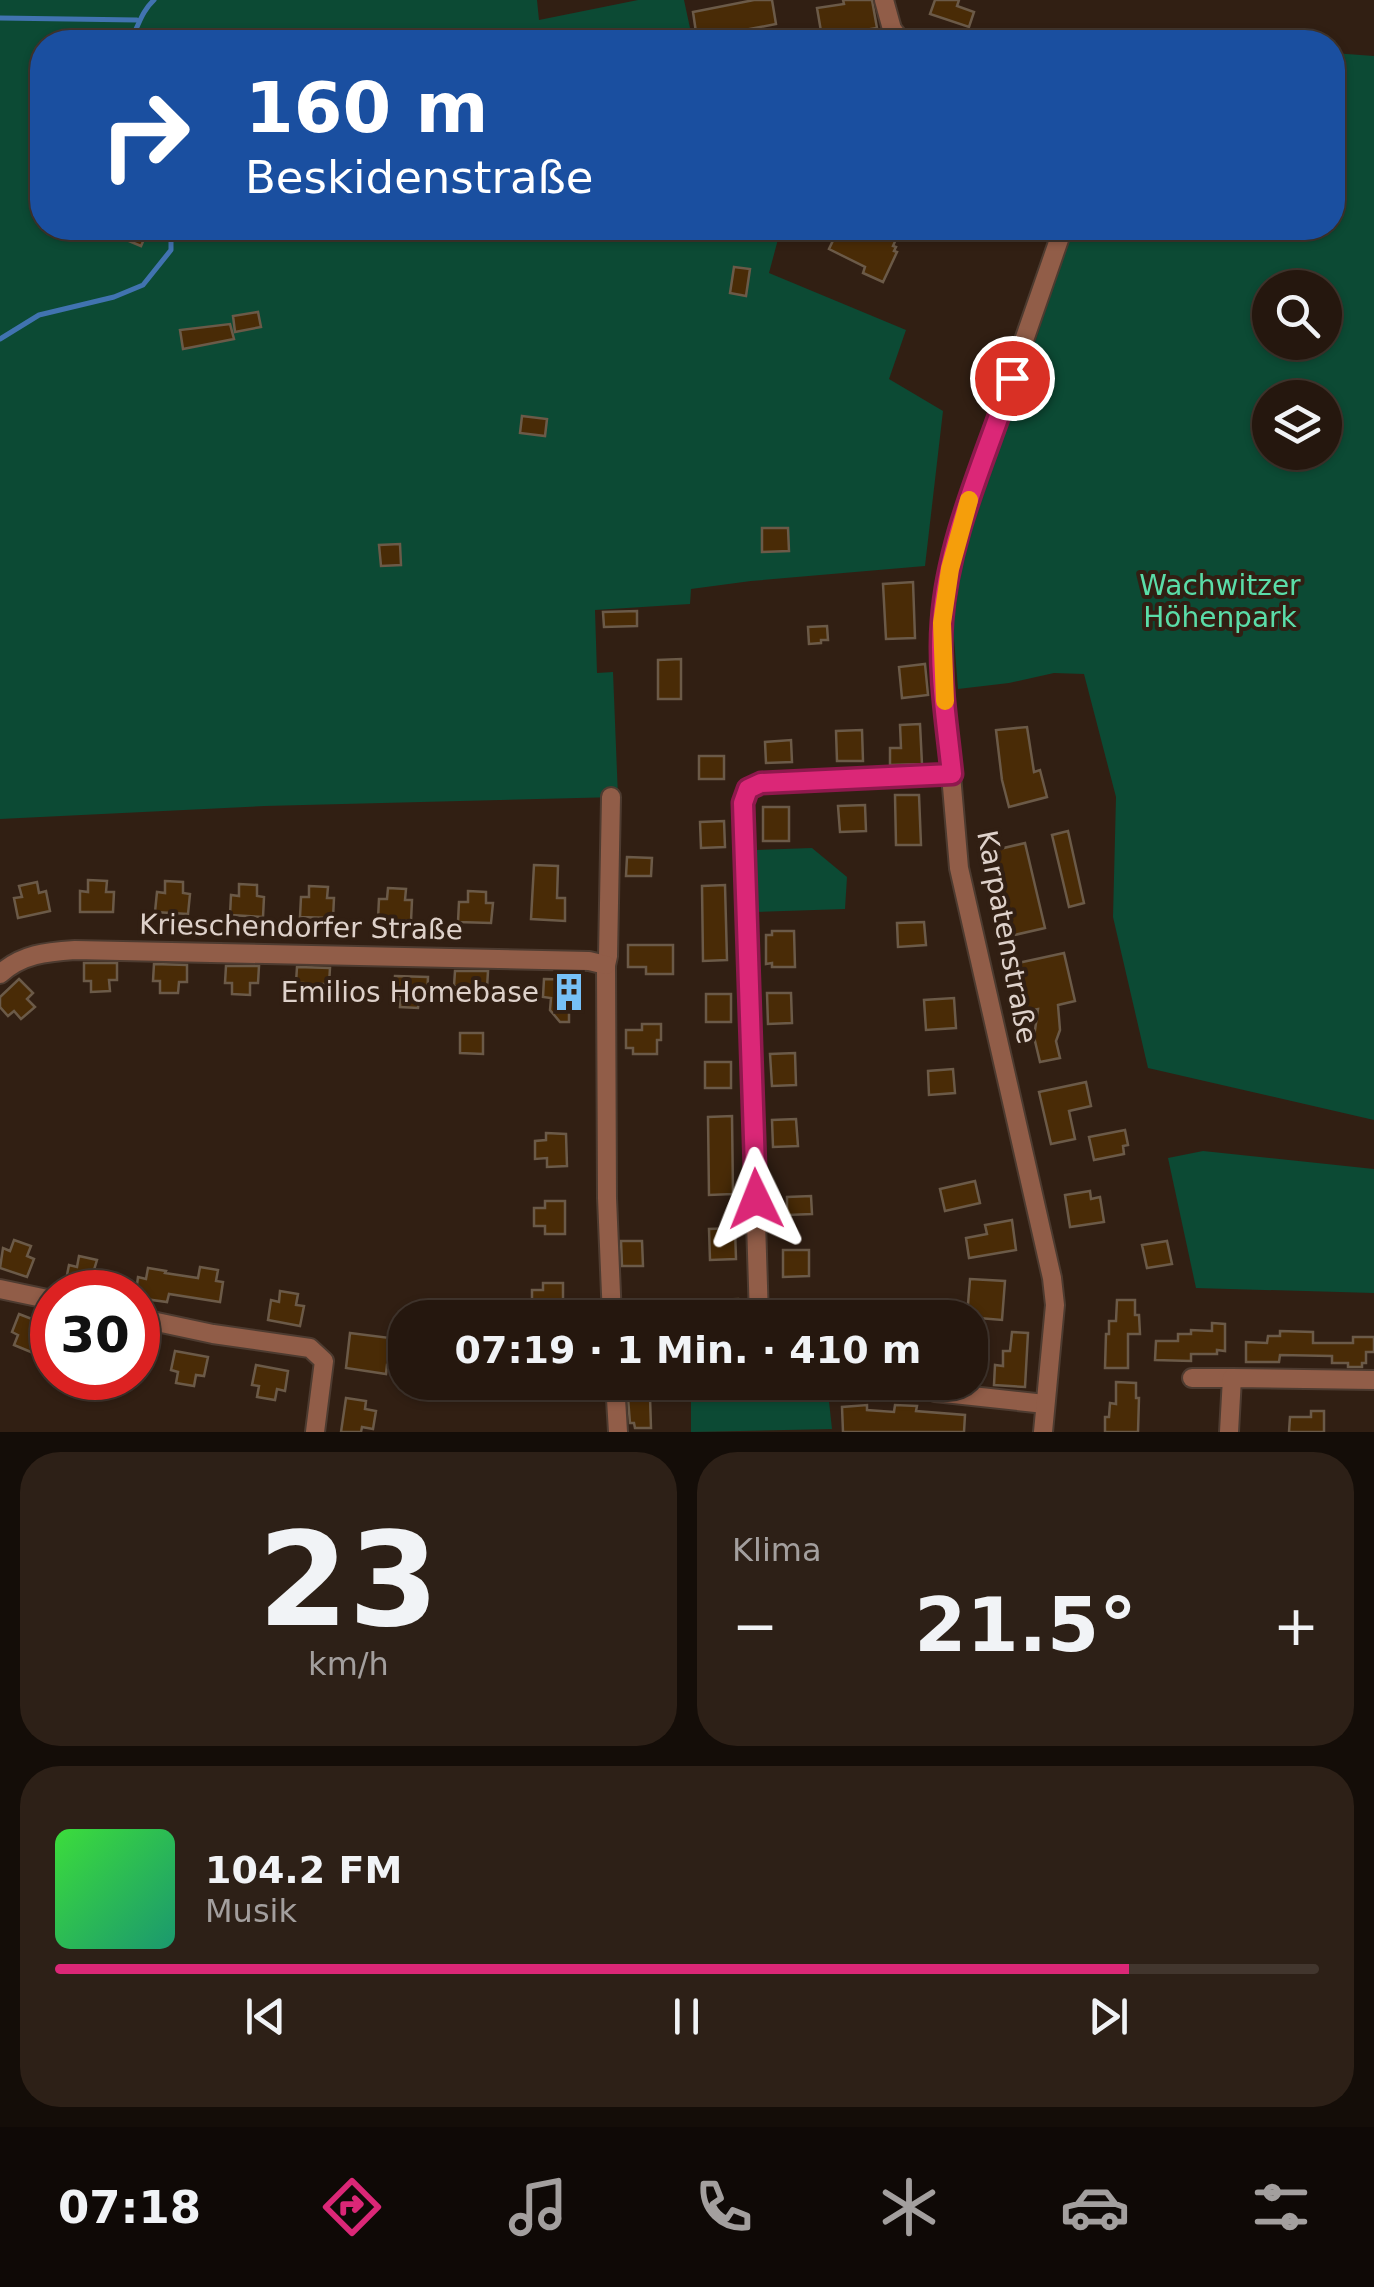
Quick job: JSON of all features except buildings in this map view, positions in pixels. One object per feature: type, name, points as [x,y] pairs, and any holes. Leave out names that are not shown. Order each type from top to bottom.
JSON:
[{"type":"street","points":[[884,0],[893,30]]},
{"type":"street","name":"Karpatenstraße","points":[[1044,1432],[1055,1305],[1052,1278],[959,868],[942,623],[962,519],[1059,240]]},
{"type":"street","points":[[758,1300],[743,803],[748,789],[761,783],[952,774]]},
{"type":"street","points":[[611,797],[606,965],[611,1300]]},
{"type":"street","name":"Krieschendorfer Straße","points":[[0,974],[12,963],[39,952],[75,950],[589,960],[606,965]]},
{"type":"street","points":[[0,1288],[30,1295]]},
{"type":"street","points":[[160,1323],[310,1348],[324,1361],[315,1432]]},
{"type":"street","points":[[1192,1378],[1374,1380]]},
{"type":"street","points":[[1229,1432],[1232,1378]]},
{"type":"street","points":[[988,1398],[1045,1404]]},
{"type":"street","points":[[617,1400],[618,1432]]},
{"type":"green space","points":[[0,0],[537,0],[539,20],[638,0],[684,0],[690,30],[30,30],[30,240],[778,240],[769,273],[906,330],[889,379],[943,411],[925,566],[691,589],[690,604],[595,610],[597,673],[613,672],[618,797],[265,806],[0,819]]},
{"type":"green space","name":"Wachwitzer Höhenpark","points":[[1345,54],[1374,56],[1374,1120],[1148,1068],[1113,917],[1116,797],[1084,674],[1054,673],[958,689],[953,626],[963,556],[1068,240],[1345,240]]},
{"type":"green space","points":[[812,848],[847,877],[845,909],[756,912],[754,850]]},
{"type":"green space","points":[[1203,1151],[1374,1169],[1374,1293],[1196,1288],[1168,1158]]},
{"type":"green space","points":[[691,1400],[829,1400],[832,1429],[691,1432]]},
{"type":"waterway","points":[[135,30],[154,0]]},
{"type":"waterway","points":[[0,18],[137,20]]},
{"type":"waterway","points":[[0,339],[39,315],[114,297],[143,285],[171,250],[171,240]]},
{"type":"slow traffic","points":[[945,701],[942,623],[950,569],[969,500]]},
{"type":"place","name":"Emilios Homebase","points":[[569,992]]},
{"type":"route","points":[[756,1199],[743,803],[748,789],[761,783],[952,774],[942,623],[950,569],[962,519],[1012,378]]}]
